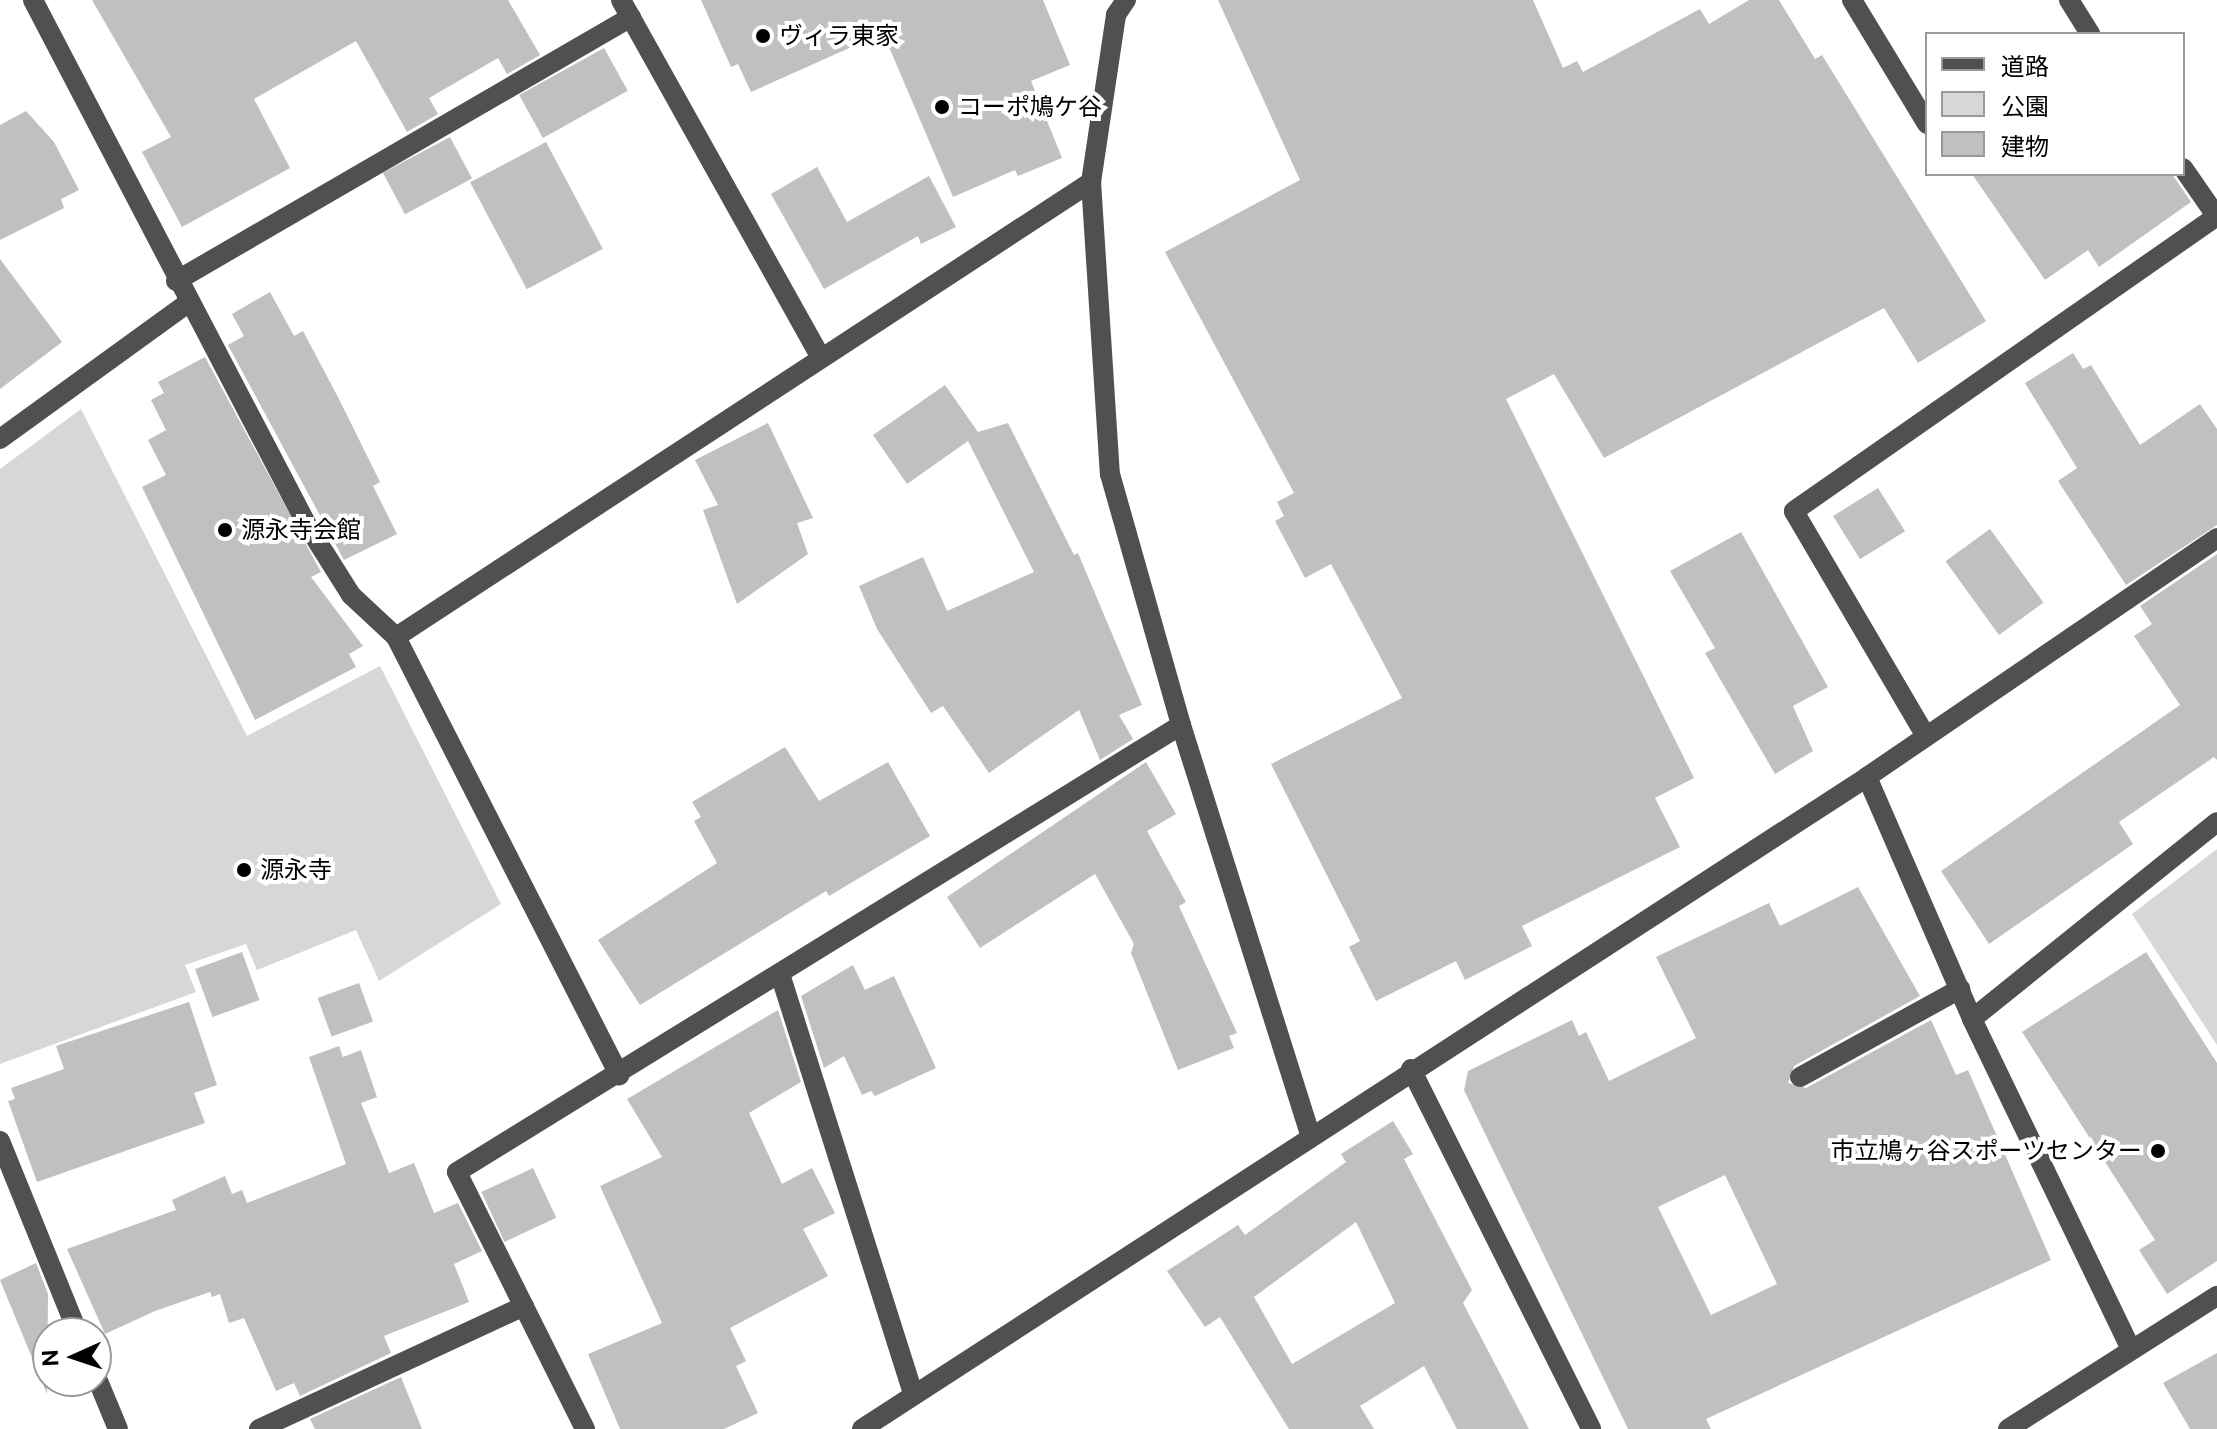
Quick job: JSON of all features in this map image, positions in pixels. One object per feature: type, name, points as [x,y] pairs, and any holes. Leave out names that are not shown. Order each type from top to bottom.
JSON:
[{"type":"street","points":[[33,0],[176,281],[307,525],[351,595],[396,637],[619,1075]]},
{"type":"street","points":[[1852,0],[1925,121]]},
{"type":"street","points":[[2069,0],[2089,32]]},
{"type":"street","points":[[1117,5],[1091,182],[1110,474],[1181,725],[1310,1134]]},
{"type":"street","points":[[176,281],[626,9],[819,355]]},
{"type":"street","points":[[1924,733],[1794,511],[2217,216],[2185,171]]},
{"type":"street","points":[[396,637],[819,355],[1091,182]]},
{"type":"street","points":[[0,439],[189,302]]},
{"type":"street","points":[[862,1429],[1310,1134],[1867,777],[1924,733],[2217,538]]},
{"type":"street","points":[[585,1429],[457,1172],[619,1075],[1181,725]]},
{"type":"street","points":[[1867,777],[1972,1019],[2130,1348]]},
{"type":"street","points":[[1972,1019],[2217,822]]},
{"type":"street","points":[[780,974],[913,1394]]},
{"type":"street","points":[[1800,1077],[1960,989]]},
{"type":"street","points":[[1411,1069],[1591,1429]]},
{"type":"street","points":[[0,1141],[10,1197],[70,1317]]},
{"type":"street","points":[[2008,1429],[2130,1348],[2217,1296]]},
{"type":"street","points":[[259,1429],[524,1306]]},
{"type":"street","points":[[105,1397],[118,1429]]},
{"type":"green space","points":[[81,409],[247,736],[380,666],[501,904],[379,981],[356,930],[257,970],[246,944],[185,965],[196,992],[0,1064],[0,469]]},
{"type":"green space","points":[[2217,849],[2217,1045],[2132,914]]},
{"type":"building","points":[[92,0],[508,0],[540,55],[507,74],[498,58],[429,98],[438,114],[407,132],[356,41],[254,99],[290,168],[182,227],[142,152],[171,137]]},
{"type":"building","points":[[701,0],[1043,0],[1070,65],[1031,81],[1062,158],[1018,176],[1015,170],[953,197],[883,33],[751,92],[738,64],[731,67]]},
{"type":"building","points":[[1218,0],[1533,0],[1563,68],[1577,61],[1583,72],[1700,9],[1709,24],[1749,0],[1779,0],[1815,59],[1822,55],[1986,321],[1918,363],[1884,308],[1604,458],[1554,374],[1506,399],[1694,778],[1655,798],[1680,847],[1522,926],[1532,946],[1465,980],[1456,961],[1376,1001],[1349,947],[1360,941],[1271,764],[1402,698],[1331,564],[1305,578],[1275,521],[1284,516],[1277,502],[1294,493],[1165,252],[1300,180]]},
{"type":"building","points":[[604,48],[628,91],[543,138],[519,95]]},
{"type":"building","points":[[26,111],[54,142],[79,190],[61,199],[64,208],[0,240],[0,125]]},
{"type":"building","points":[[450,137],[472,178],[405,214],[383,173]]},
{"type":"building","points":[[546,142],[603,249],[527,289],[470,182]]},
{"type":"building","points":[[817,167],[847,222],[929,176],[956,227],[921,244],[918,236],[824,289],[771,194]]},
{"type":"building","points":[[1973,176],[2173,176],[2191,202],[2099,267],[2088,250],[2045,280]]},
{"type":"building","points":[[0,259],[62,342],[0,389]]},
{"type":"building","points":[[270,292],[294,336],[303,331],[340,401],[380,482],[373,486],[397,534],[344,560],[228,345],[244,336],[232,314]]},
{"type":"building","points":[[2073,353],[2083,369],[2091,365],[2140,445],[2200,404],[2217,429],[2217,525],[2126,585],[2058,481],[2077,468],[2025,383]]},
{"type":"building","name":"源永寺会館","points":[[205,357],[321,572],[311,577],[363,646],[349,654],[356,667],[255,720],[142,487],[166,475],[148,440],[166,430],[151,400],[164,393],[158,382]]},
{"type":"building","points":[[945,385],[978,432],[1008,423],[1074,555],[1078,553],[1142,705],[1119,715],[1133,739],[1100,760],[1079,710],[989,773],[943,706],[931,713],[877,629],[859,586],[923,557],[947,611],[1034,572],[968,441],[907,484],[873,435]]},
{"type":"building","points":[[768,423],[813,518],[797,523],[808,554],[737,604],[703,510],[718,505],[695,460]]},
{"type":"building","points":[[1878,488],[1905,531],[1860,559],[1833,516]]},
{"type":"building","points":[[1990,529],[2043,603],[1999,635],[1946,561]]},
{"type":"building","points":[[1741,532],[1828,687],[1793,706],[1813,751],[1775,774],[1705,653],[1715,648],[1670,571]]},
{"type":"building","points":[[2217,554],[2217,760],[2214,757],[2119,822],[2133,844],[1989,944],[1941,871],[2180,705],[2134,636],[2152,624],[2140,606]]},
{"type":"building","points":[[785,747],[819,801],[888,762],[930,836],[829,896],[826,891],[640,1005],[598,940],[717,863],[694,821],[701,817],[692,802]]},
{"type":"building","points":[[1146,762],[1176,814],[1147,831],[1186,902],[1179,906],[1237,1033],[1229,1036],[1234,1048],[1178,1070],[1131,953],[1134,944],[1095,874],[980,948],[947,897]]},
{"type":"building","points":[[1858,887],[1920,996],[1794,1066],[1788,1083],[1806,1088],[1931,1020],[1956,1075],[1968,1070],[2051,1260],[1706,1419],[1711,1429],[1628,1429],[1464,1090],[1468,1071],[1572,1020],[1579,1036],[1586,1032],[1609,1081],[1696,1038],[1656,957],[1769,903],[1780,926]],"holes":[[[1725,1175],[1777,1284],[1711,1315],[1658,1207]]]},
{"type":"building","points":[[242,952],[259,1000],[212,1017],[195,969]]},
{"type":"building","name":"市立鳩ヶ谷スポーツセンター","points":[[2146,952],[2217,1063],[2217,1261],[2167,1294],[2139,1250],[2155,1240],[2022,1032]]},
{"type":"building","points":[[853,965],[865,990],[894,976],[936,1068],[875,1096],[871,1091],[862,1095],[844,1056],[824,1068],[801,996]]},
{"type":"building","points":[[359,983],[373,1022],[332,1037],[318,998]]},
{"type":"building","points":[[189,1002],[217,1085],[194,1093],[205,1123],[37,1182],[8,1101],[15,1099],[11,1088],[64,1069],[56,1046]]},
{"type":"building","points":[[778,1010],[801,1082],[749,1113],[782,1184],[812,1168],[835,1213],[803,1229],[828,1276],[730,1328],[746,1361],[736,1366],[758,1413],[724,1429],[620,1429],[588,1354],[662,1323],[600,1186],[662,1157],[627,1099]]},
{"type":"building","points":[[339,1046],[343,1057],[361,1050],[377,1097],[361,1103],[389,1173],[414,1163],[434,1213],[458,1203],[482,1251],[454,1264],[469,1302],[384,1336],[391,1353],[300,1396],[294,1383],[276,1391],[244,1318],[229,1323],[220,1294],[212,1297],[210,1292],[155,1311],[112,1331],[112,1317],[97,1317],[67,1249],[176,1210],[172,1200],[225,1176],[232,1194],[242,1190],[247,1203],[346,1164],[309,1057]]},
{"type":"building","points":[[1393,1121],[1413,1154],[1404,1159],[1472,1290],[1463,1303],[1529,1429],[1457,1429],[1424,1366],[1360,1406],[1374,1429],[1289,1429],[1220,1317],[1205,1327],[1167,1271],[1238,1225],[1245,1235],[1346,1162],[1341,1154]],"holes":[[[1356,1222],[1395,1303],[1292,1364],[1254,1297]]]},
{"type":"building","points":[[533,1168],[556,1218],[505,1242],[481,1192]]},
{"type":"building","points":[[36,1263],[48,1294],[48,1317],[32,1317],[32,1358],[0,1280]]},
{"type":"building","points":[[2217,1353],[2217,1429],[2190,1429],[2163,1383]]},
{"type":"building","points":[[401,1377],[422,1429],[315,1429],[310,1419]]},
{"type":"place","name":"ヴィラ東家","points":[[763,36]]},
{"type":"place","name":"コーポ鳩ケ谷","points":[[942,107]]},
{"type":"place","name":"源永寺会館","points":[[225,530]]},
{"type":"place","name":"源永寺","points":[[244,870]]},
{"type":"place","name":"市立鳩ヶ谷スポーツセンター","points":[[2158,1151]]}]
